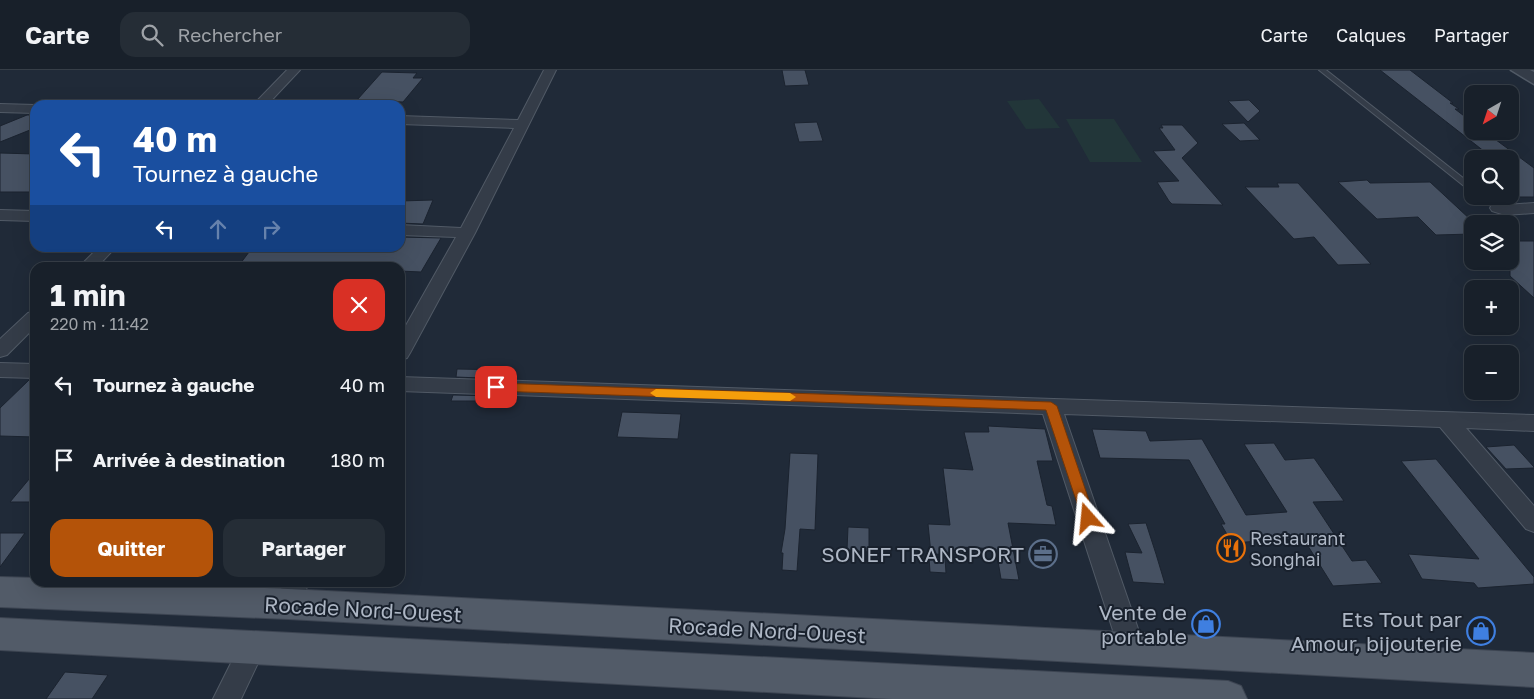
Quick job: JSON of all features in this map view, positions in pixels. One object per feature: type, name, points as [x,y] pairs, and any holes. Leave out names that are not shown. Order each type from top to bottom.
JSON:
[{"type":"main road","name":"Rocade Nord-Ouest","points":[[0,592],[293,593],[1132,649],[1534,670]]},
{"type":"main road","points":[[0,634],[1228,699]]},
{"type":"street","points":[[265,100],[294,70]]},
{"type":"street","points":[[405,344],[467,233],[550,70]]},
{"type":"street","points":[[1519,70],[1534,79]]},
{"type":"street","points":[[0,108],[30,109]]},
{"type":"street","points":[[405,120],[522,124]]},
{"type":"street","points":[[1498,208],[1505,210],[1534,208]]},
{"type":"street","points":[[0,215],[30,216]]},
{"type":"street","points":[[405,230],[467,233]]},
{"type":"street","points":[[92,262],[103,252]]},
{"type":"street","points":[[0,350],[30,322]]},
{"type":"street","points":[[0,370],[30,371]]},
{"type":"street","points":[[405,384],[1534,423]]},
{"type":"street","points":[[1051,406],[1132,649]]},
{"type":"street","points":[[1446,420],[1534,522]]},
{"type":"street","points":[[227,699],[253,646]]},
{"type":"lane","points":[[1322,70],[1464,182]]},
{"type":"lane","points":[[1494,205],[1498,208]]},
{"type":"green space","points":[[1039,99],[1060,128],[1026,129],[1007,101]]},
{"type":"green space","points":[[1066,119],[1114,119],[1142,162],[1090,162]]},
{"type":"building","points":[[782,70],[805,70],[809,85],[785,86]]},
{"type":"building","points":[[1380,70],[1410,70],[1453,103],[1450,103],[1459,109],[1455,109],[1464,116],[1464,136]]},
{"type":"building","points":[[382,72],[417,73],[413,78],[423,78],[405,100],[357,100]]},
{"type":"building","points":[[1249,100],[1260,111],[1248,122],[1228,101]]},
{"type":"building","points":[[30,115],[30,130],[0,142],[0,126]]},
{"type":"building","points":[[817,122],[823,141],[799,142],[794,123]]},
{"type":"building","points":[[1244,123],[1260,140],[1240,141],[1222,124]]},
{"type":"building","points":[[1161,125],[1182,125],[1198,143],[1182,158],[1223,205],[1172,204],[1169,201],[1157,182],[1179,181],[1153,151],[1175,150],[1159,128],[1163,128]]},
{"type":"building","points":[[1470,140],[1496,140],[1510,150],[1482,150]]},
{"type":"building","points":[[0,153],[30,154],[30,192],[0,192]]},
{"type":"building","points":[[1519,157],[1534,168],[1534,197],[1520,197]]},
{"type":"building","points":[[1367,180],[1370,183],[1430,182],[1466,215],[1464,215],[1464,234],[1436,235],[1418,217],[1377,219],[1338,182]]},
{"type":"building","points":[[1277,183],[1298,183],[1371,264],[1338,265],[1314,237],[1294,239],[1245,187],[1279,187]]},
{"type":"building","points":[[433,200],[423,224],[405,223],[405,201]]},
{"type":"building","points":[[405,237],[441,238],[421,272],[405,271],[405,262],[242,262],[249,252],[405,252]]},
{"type":"building","points":[[1519,241],[1534,241],[1534,298],[1519,284],[1519,280],[1514,280],[1510,276],[1510,270],[1519,270]]},
{"type":"building","points":[[457,369],[509,370],[505,379],[456,377]]},
{"type":"building","points":[[30,380],[30,437],[0,436],[0,408]]},
{"type":"building","points":[[453,395],[498,396],[496,401],[451,401]]},
{"type":"building","points":[[622,412],[681,414],[678,439],[617,437]]},
{"type":"building","points":[[988,426],[1045,429],[1053,461],[1037,461],[1047,505],[1052,506],[1056,525],[1008,523],[1019,580],[1001,579],[996,549],[962,547],[963,555],[931,554],[928,524],[950,525],[943,468],[973,470],[964,432],[989,432]]},
{"type":"building","points":[[1092,429],[1146,431],[1150,441],[1202,439],[1246,515],[1287,512],[1244,444],[1274,443],[1285,460],[1314,458],[1344,501],[1313,502],[1352,561],[1366,560],[1382,583],[1333,586],[1303,538],[1232,543],[1221,524],[1225,524],[1189,460],[1100,458]]},
{"type":"building","points":[[1514,445],[1534,468],[1506,469],[1486,447]]},
{"type":"building","points":[[790,453],[818,454],[815,530],[800,529],[797,571],[782,570],[783,553],[781,553],[785,529]]},
{"type":"building","points":[[1436,459],[1534,577],[1534,584],[1478,588],[1474,583],[1422,579],[1408,554],[1479,559],[1401,461]]},
{"type":"building","points":[[30,478],[30,502],[10,502]]},
{"type":"building","points":[[1146,523],[1165,584],[1133,582],[1125,552],[1142,553],[1128,524]]},
{"type":"building","points":[[848,527],[869,528],[869,552],[847,550]]},
{"type":"building","points":[[0,533],[25,533],[0,567]]},
{"type":"building","points":[[929,557],[945,558],[946,573],[930,572]]},
{"type":"building","points":[[65,672],[108,675],[92,699],[46,699]]},
{"type":"slow traffic","points":[[656,393],[790,397]]},
{"type":"place","name":"Restaurant Songhai","points":[[1231,548]]},
{"type":"place","name":"SONEF TRANSPORT","points":[[1043,554]]},
{"type":"place","name":"Vente de portable","points":[[1206,624]]},
{"type":"place","name":"Ets Tout par Amour, bijouterie","points":[[1481,631]]},
{"type":"route","points":[[496,387],[1051,406],[1088,518]]}]
